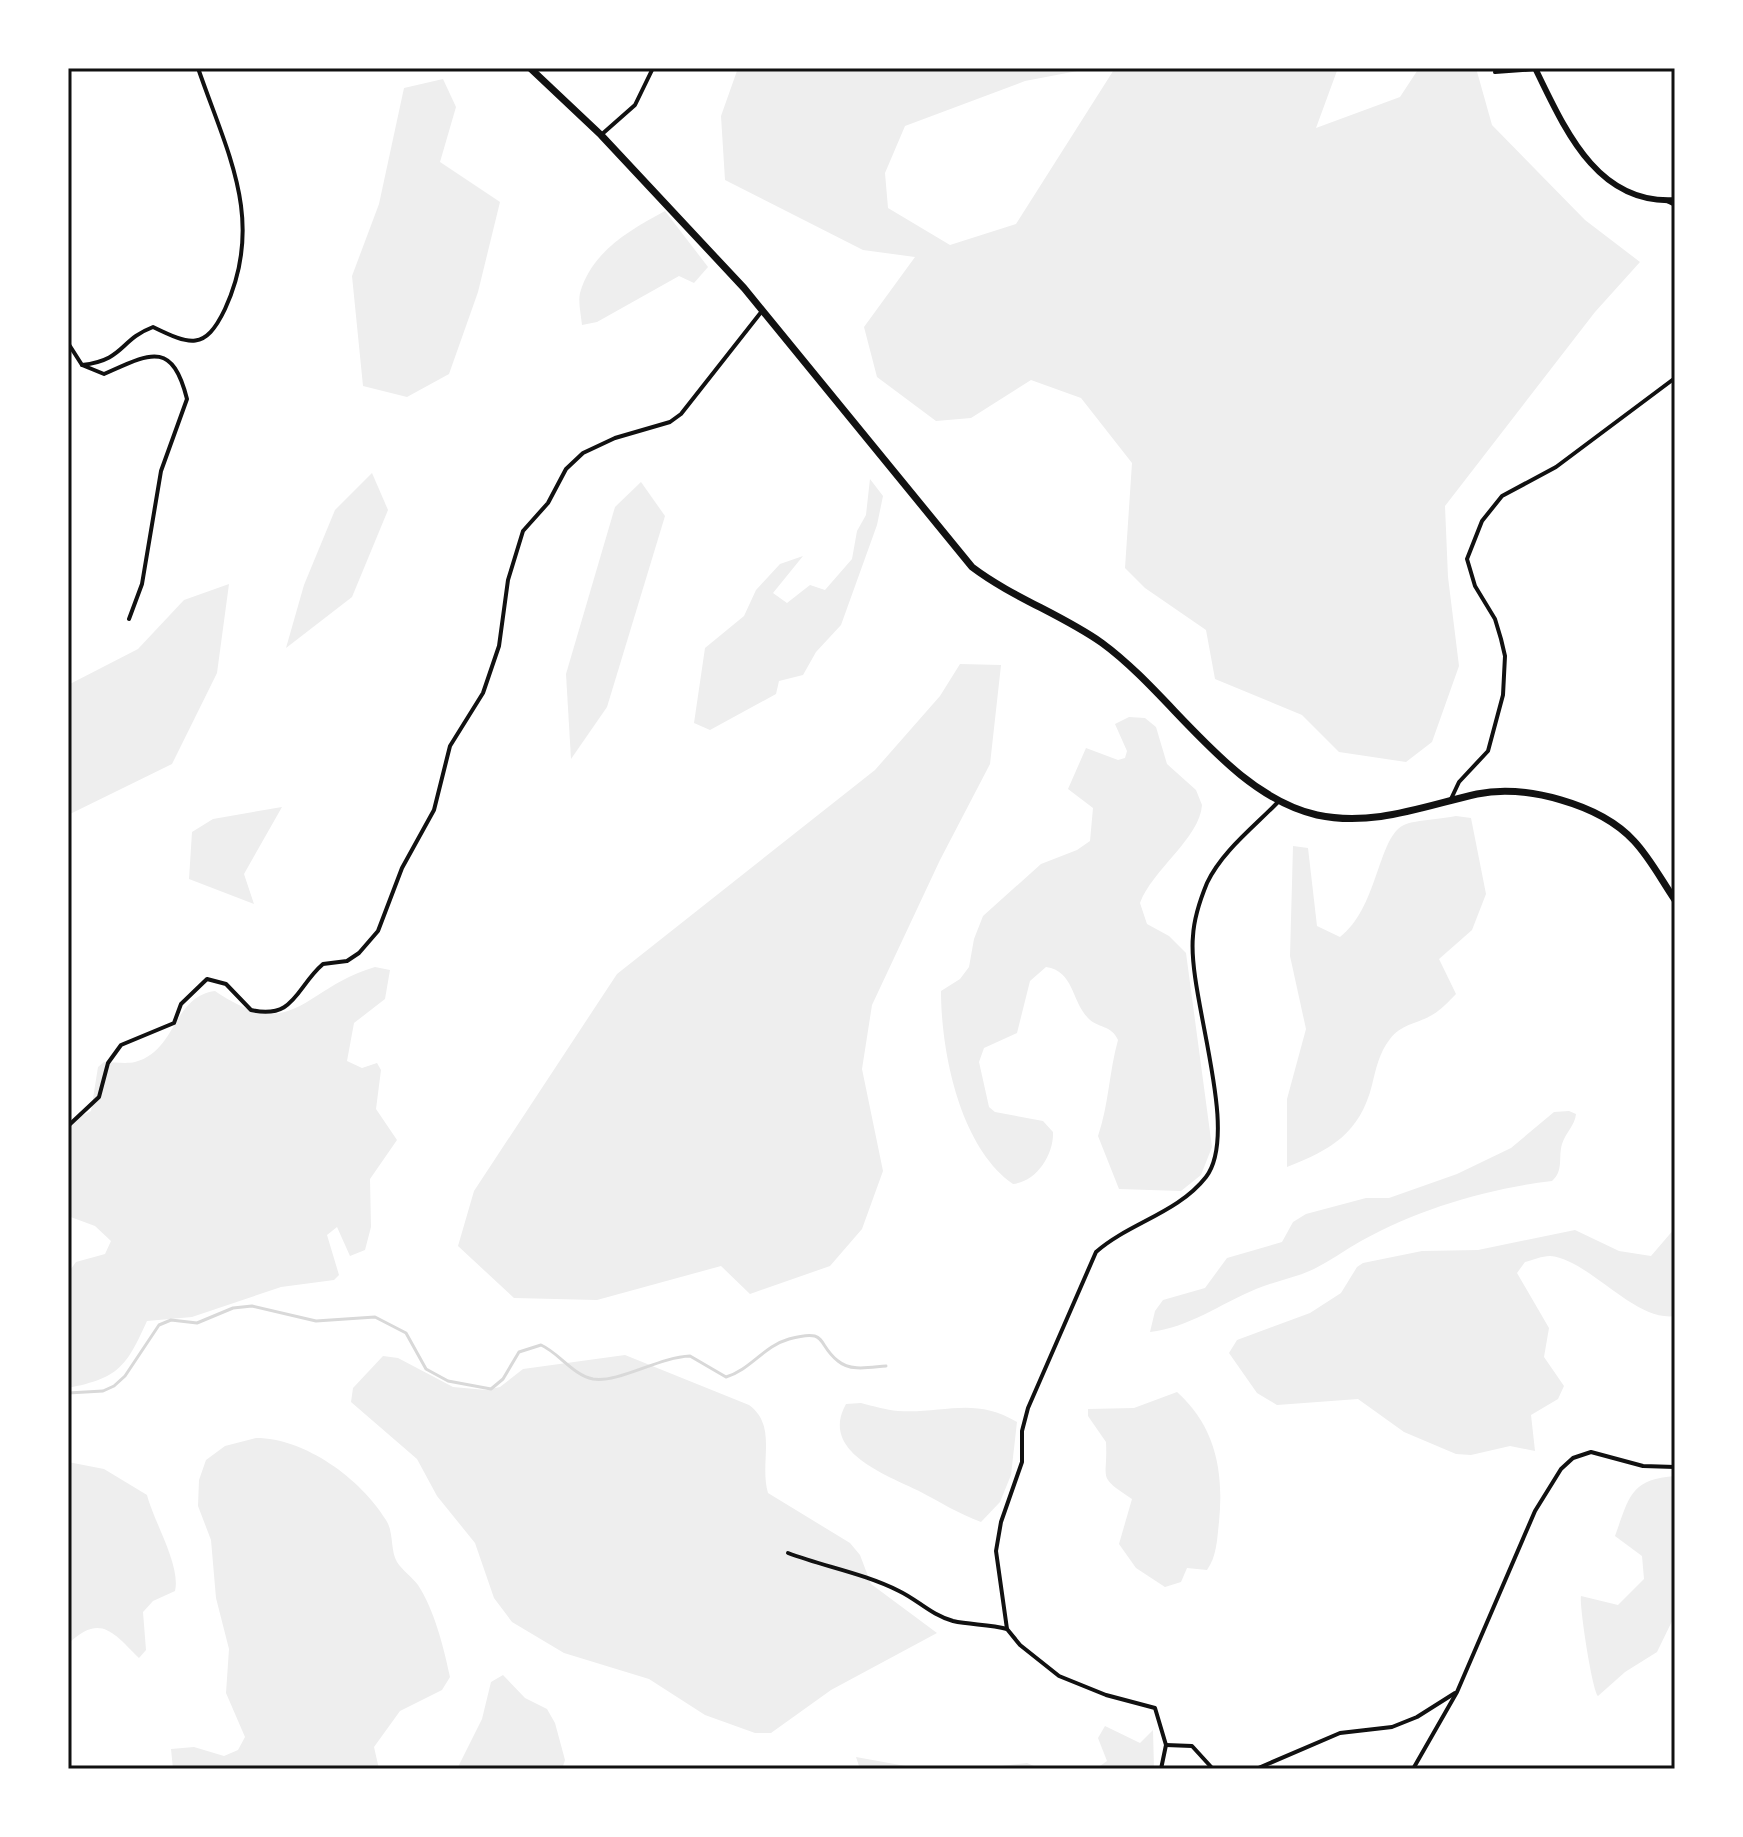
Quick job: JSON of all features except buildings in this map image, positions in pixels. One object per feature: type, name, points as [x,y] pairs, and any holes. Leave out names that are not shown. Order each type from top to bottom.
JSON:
[{"type":"highway","points":[[530,68],[601,135],[762,311],[972,567],[992,583],[1076,625],[1104,644],[1230,764],[1279,801],[1316,815],[1364,819],[1495,791],[1541,794],[1602,818],[1633,840],[1675,900]]},
{"type":"main road","points":[[1535,69],[1588,162],[1622,189],[1672,202]]},
{"type":"street","points":[[82,365],[107,362],[139,332],[153,327],[179,339],[200,340],[214,332],[233,292],[244,233],[240,184],[198,68]]},
{"type":"street","points":[[601,135],[635,105],[653,68]]},
{"type":"street","points":[[1495,72],[1535,69]]},
{"type":"street","points":[[68,259],[68,274]]},
{"type":"street","points":[[68,1126],[99,1097],[108,1063],[121,1045],[174,1023],[181,1004],[207,979],[226,984],[251,1010],[276,1012],[294,1001],[323,964],[347,961],[378,931],[402,868],[434,810],[450,746],[483,693],[499,646],[508,580],[523,531],[548,503],[566,469],[583,453],[615,438],[670,422],[681,414],[762,311]]},
{"type":"street","points":[[68,343],[82,365],[104,374],[149,354],[161,355],[173,363],[187,399],[161,471],[142,584],[129,619]]},
{"type":"street","points":[[1450,801],[1459,782],[1488,751],[1503,695],[1505,656],[1501,639],[1495,619],[1475,586],[1467,559],[1482,521],[1502,496],[1556,467],[1675,378]]},
{"type":"street","points":[[1161,1769],[1166,1745],[1155,1708],[1106,1695],[1059,1676],[1020,1645],[1007,1629],[996,1551],[1001,1522],[1022,1462],[1022,1431],[1028,1408],[1096,1252],[1113,1237],[1182,1201],[1213,1165],[1216,1142],[1214,1087],[1198,1003],[1192,938],[1197,909],[1221,860],[1279,801]]},
{"type":"street","points":[[1413,1769],[1457,1692],[1535,1511],[1561,1469],[1573,1458],[1591,1452],[1643,1466],[1675,1467]]},
{"type":"street","points":[[788,1553],[874,1580],[903,1592],[935,1615],[955,1622],[986,1623],[1007,1629]]},
{"type":"street","points":[[1256,1769],[1340,1733],[1392,1727],[1417,1717],[1457,1692]]},
{"type":"street","points":[[1166,1745],[1192,1746],[1213,1769]]},
{"type":"shaded area","points":[[738,68],[1093,68],[1025,81],[905,126],[885,173],[888,208],[950,245],[1016,224],[1115,68],[1338,68],[1316,128],[1400,97],[1419,68],[1476,68],[1492,125],[1585,220],[1640,262],[1595,312],[1445,506],[1448,577],[1459,666],[1432,742],[1406,762],[1339,752],[1302,715],[1215,679],[1206,630],[1145,588],[1125,568],[1132,463],[1081,398],[1031,380],[971,418],[936,421],[877,377],[864,327],[915,257],[863,250],[725,180],[721,116]]},
{"type":"shaded area","points":[[443,79],[456,107],[440,162],[500,202],[478,292],[449,374],[407,397],[363,386],[352,276],[379,204],[404,88]]},
{"type":"shaded area","points":[[665,211],[708,267],[694,283],[679,276],[597,322],[582,325],[580,293],[593,265],[626,234]]},
{"type":"shaded area","points":[[372,473],[388,510],[352,597],[286,648],[304,585],[335,510]]},
{"type":"shaded area","points":[[870,479],[883,496],[877,525],[841,625],[816,652],[803,675],[779,681],[776,694],[710,730],[694,723],[705,648],[744,616],[756,590],[780,564],[803,556],[773,593],[787,603],[810,585],[825,590],[852,559],[857,531],[866,515]]},
{"type":"shaded area","points":[[641,482],[665,516],[607,707],[571,759],[566,674],[615,507]]},
{"type":"shaded area","points":[[229,584],[217,673],[172,764],[68,815],[68,685],[138,649],[184,600]]},
{"type":"shaded area","points":[[960,664],[1001,665],[990,764],[940,860],[872,1005],[862,1069],[883,1171],[862,1229],[830,1266],[750,1294],[721,1266],[597,1300],[514,1298],[458,1246],[474,1191],[617,974],[875,770],[940,696]]},
{"type":"shaded area","points":[[1129,717],[1145,718],[1156,727],[1167,764],[1196,790],[1202,805],[1193,830],[1154,878],[1140,903],[1147,924],[1169,936],[1186,953],[1212,1147],[1201,1175],[1181,1191],[1119,1189],[1098,1136],[1118,1040],[1112,1032],[1096,1024],[1082,1011],[1062,974],[1046,967],[1030,981],[1017,1033],[984,1048],[979,1062],[989,1107],[995,1112],[1043,1121],[1053,1132],[1051,1149],[1042,1166],[1030,1178],[1013,1184],[995,1168],[979,1147],[967,1123],[950,1069],[941,991],[960,979],[969,967],[974,939],[983,916],[1041,864],[1077,850],[1090,841],[1093,808],[1068,789],[1086,748],[1118,760],[1125,758],[1127,751],[1115,724]]},
{"type":"shaded area","points":[[282,807],[244,874],[254,904],[189,879],[192,832],[213,819]]},
{"type":"shaded area","points":[[1456,816],[1471,818],[1486,894],[1472,930],[1439,959],[1456,994],[1435,1013],[1404,1027],[1390,1039],[1378,1061],[1367,1102],[1342,1138],[1317,1154],[1287,1167],[1287,1099],[1306,1029],[1290,956],[1293,846],[1308,848],[1317,926],[1340,937],[1362,910],[1394,834],[1406,824]]},
{"type":"shaded area","points":[[375,967],[390,970],[385,999],[354,1023],[347,1061],[362,1068],[377,1063],[381,1070],[376,1109],[397,1140],[370,1179],[371,1227],[365,1250],[350,1256],[337,1227],[327,1235],[339,1275],[334,1280],[281,1287],[192,1317],[147,1321],[119,1368],[99,1380],[68,1388],[68,1273],[76,1262],[105,1254],[111,1241],[95,1226],[68,1216],[68,1123],[91,1111],[98,1067],[104,1062],[131,1063],[149,1056],[159,1047],[190,1003],[201,995],[215,991],[263,1013],[282,1013],[350,976]]},
{"type":"shaded area","points":[[1554,1112],[1576,1114],[1562,1144],[1559,1168],[1552,1181],[1478,1195],[1406,1219],[1314,1269],[1256,1289],[1178,1326],[1150,1332],[1155,1311],[1163,1300],[1205,1288],[1227,1258],[1282,1242],[1293,1222],[1306,1214],[1366,1198],[1389,1198],[1457,1174],[1511,1148]]},
{"type":"shaded area","points":[[1675,1228],[1675,1316],[1644,1310],[1565,1260],[1550,1256],[1538,1258],[1525,1262],[1517,1273],[1549,1328],[1544,1357],[1564,1386],[1558,1399],[1531,1415],[1535,1451],[1510,1446],[1471,1455],[1456,1454],[1404,1432],[1358,1399],[1277,1405],[1257,1393],[1229,1353],[1237,1340],[1310,1313],[1341,1293],[1357,1267],[1363,1263],[1422,1251],[1478,1250],[1575,1230],[1619,1251],[1651,1256]]},
{"type":"shaded area","points":[[625,1355],[749,1405],[763,1423],[768,1493],[850,1543],[860,1555],[871,1584],[937,1633],[831,1690],[771,1733],[755,1733],[705,1715],[649,1679],[564,1653],[512,1622],[494,1598],[475,1543],[437,1496],[417,1459],[351,1402],[353,1388],[383,1356],[398,1358],[453,1387],[486,1390],[500,1387],[523,1369]]},
{"type":"shaded area","points":[[1177,1392],[1201,1420],[1209,1435],[1218,1468],[1220,1503],[1216,1547],[1207,1570],[1187,1568],[1181,1582],[1165,1587],[1136,1568],[1119,1544],[1132,1499],[1108,1481],[1106,1442],[1088,1416],[1088,1409],[1134,1408]]},
{"type":"shaded area","points":[[861,1403],[898,1411],[972,1408],[1001,1414],[1017,1422],[1011,1475],[1000,1502],[981,1522],[860,1460],[842,1436],[840,1421],[846,1404]]},
{"type":"shaded area","points":[[256,1438],[275,1440],[312,1453],[362,1490],[386,1520],[397,1562],[418,1585],[434,1617],[450,1677],[442,1690],[400,1711],[374,1747],[379,1769],[173,1769],[171,1749],[194,1747],[224,1756],[238,1750],[245,1737],[226,1693],[229,1649],[216,1598],[211,1540],[198,1506],[199,1480],[206,1460],[225,1446]]},
{"type":"shaded area","points":[[68,1462],[104,1469],[147,1495],[171,1557],[175,1591],[153,1601],[143,1612],[146,1650],[139,1658],[114,1634],[98,1628],[89,1629],[68,1644]]},
{"type":"shaded area","points":[[1675,1476],[1675,1615],[1657,1652],[1625,1672],[1598,1696],[1586,1646],[1581,1596],[1618,1605],[1644,1579],[1642,1556],[1615,1536],[1628,1501],[1640,1486]]},
{"type":"shaded area","points":[[503,1675],[525,1698],[547,1709],[555,1723],[565,1760],[562,1769],[457,1769],[482,1719],[491,1682]]},
{"type":"shaded area","points":[[1105,1726],[1140,1743],[1153,1730],[1154,1769],[1096,1769],[1107,1761],[1098,1738]]},
{"type":"shaded area","points":[[856,1757],[922,1769],[860,1769]]},
{"type":"shaded area","points":[[1027,1763],[1041,1769],[976,1769]]},
{"type":"waterway","points":[[68,1393],[103,1391],[114,1386],[125,1376],[159,1325],[171,1320],[197,1323],[233,1308],[252,1306],[316,1321],[375,1317],[406,1333],[426,1369],[448,1381],[491,1389],[503,1379],[519,1352],[541,1345],[579,1373],[593,1379],[615,1377],[690,1356],[726,1377],[780,1342],[810,1335],[820,1340],[831,1355],[849,1367],[886,1366]]}]
